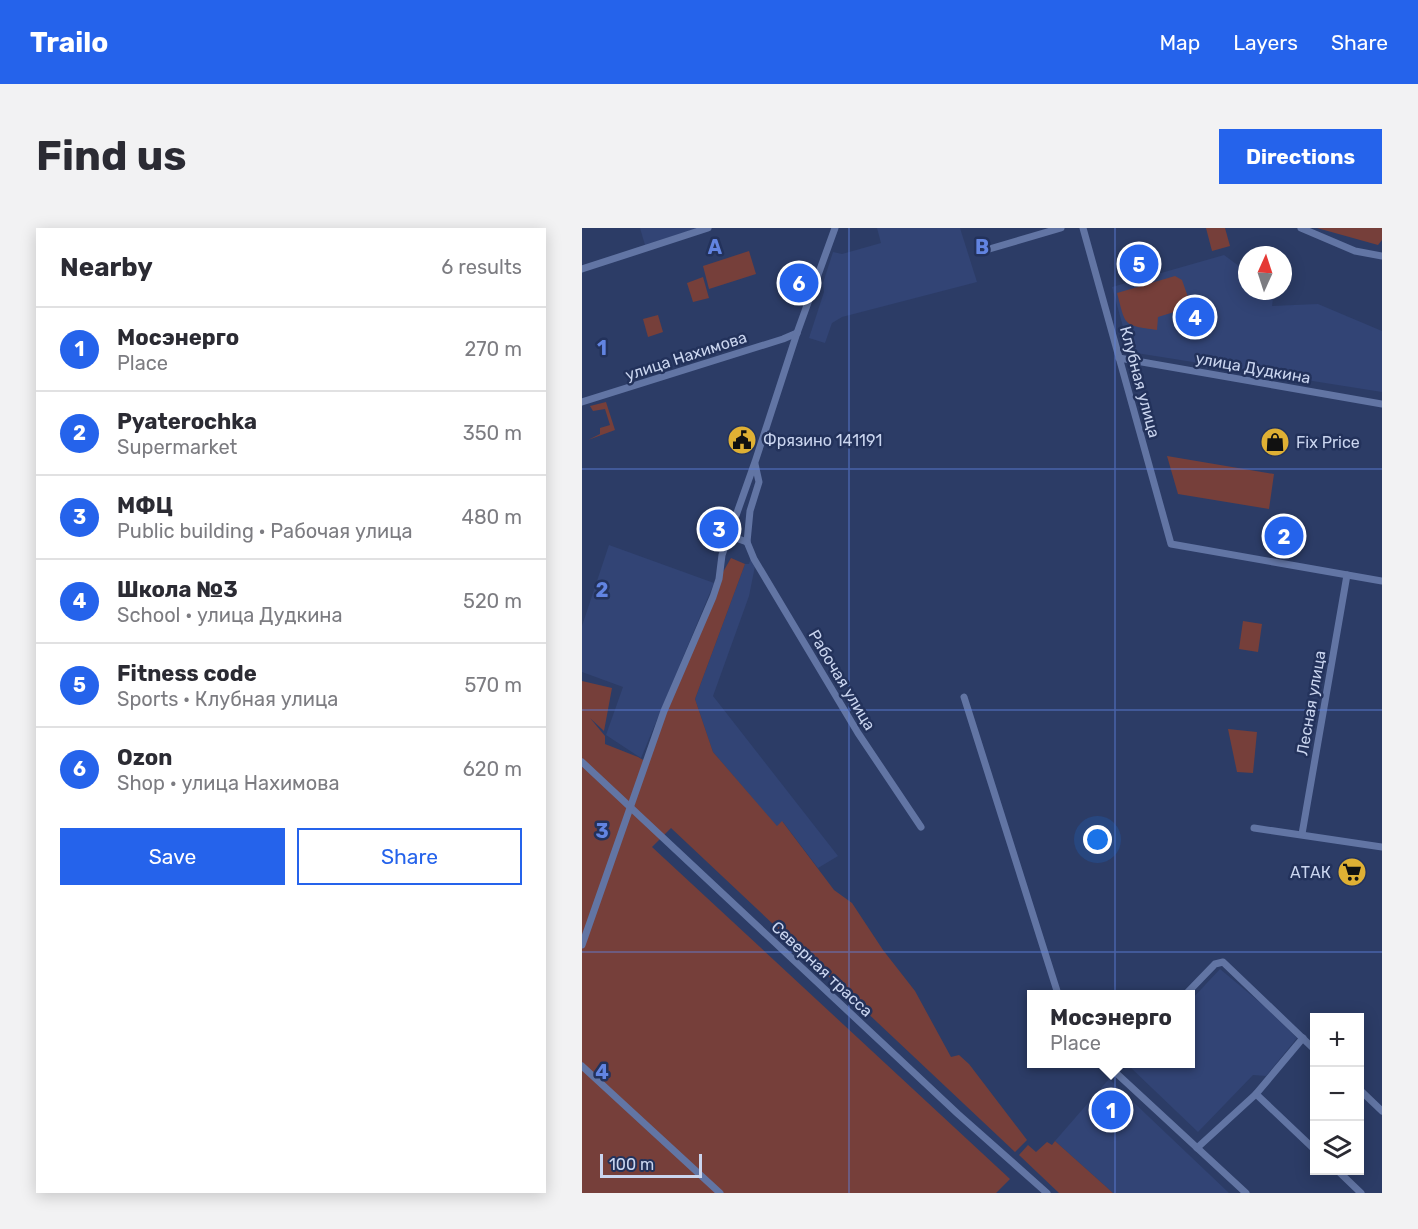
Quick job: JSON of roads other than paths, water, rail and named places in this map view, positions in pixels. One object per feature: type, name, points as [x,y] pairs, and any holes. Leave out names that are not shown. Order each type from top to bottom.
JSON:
[{"type":"street","points":[[583,266],[708,228]]},
{"type":"street","points":[[582,945],[664,711],[719,579],[722,555],[835,228]]},
{"type":"street","points":[[979,252],[1061,228]]},
{"type":"street","name":"Клубная улица","points":[[1083,228],[1171,544],[1347,575]]},
{"type":"street","points":[[1301,228],[1355,251],[1382,256]]},
{"type":"street","name":"улица Нахимова","points":[[582,402],[797,333]]},
{"type":"street","name":"улица Дудкина","points":[[1119,358],[1382,404]]},
{"type":"street","points":[[729,536],[747,542],[750,512],[759,482],[755,462]]},
{"type":"street","name":"Рабочая улица","points":[[747,542],[778,602],[858,733],[921,827]]},
{"type":"street","points":[[1347,575],[1382,582]]},
{"type":"street","name":"Лесная улица","points":[[1302,834],[1347,575]]},
{"type":"street","points":[[964,697],[1057,990]]},
{"type":"street","name":"Северная трасса","points":[[582,762],[958,1114],[1047,1193]]},
{"type":"street","points":[[1254,828],[1382,847]]},
{"type":"street","points":[[1190,990],[1215,964],[1223,962],[1310,1045]]},
{"type":"street","points":[[1197,1148],[1256,1094],[1303,1038]]},
{"type":"street","points":[[582,1066],[720,1193]]},
{"type":"street","points":[[1114,1068],[1114,1071],[1246,1193]]},
{"type":"street","points":[[1256,1094],[1310,1145]]},
{"type":"street","points":[[1364,1095],[1382,1111]]},
{"type":"street","points":[[1342,1175],[1361,1193]]},
{"type":"place","name":"Fitness code","points":[[1139,264]]},
{"type":"place","name":"Ozon","points":[[799,283]]},
{"type":"place","name":"Школа №3","points":[[1195,317]]},
{"type":"place","name":"Фрязино 141191","points":[[742,440]]},
{"type":"place","name":"Fix Price","points":[[1275,442]]},
{"type":"place","name":"МФЦ","points":[[719,529]]},
{"type":"place","name":"Pyaterochka","points":[[1284,536]]},
{"type":"place","name":"АТАК","points":[[1352,872]]},
{"type":"place","name":"Мосэнерго","points":[[1111,1110]]}]
